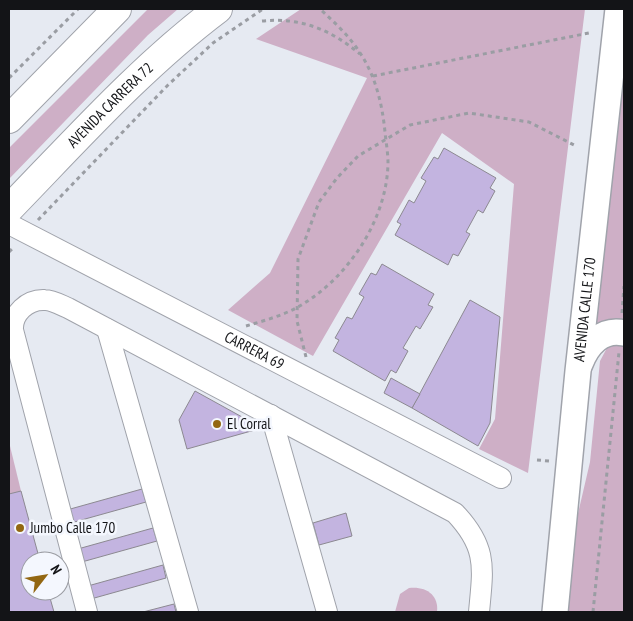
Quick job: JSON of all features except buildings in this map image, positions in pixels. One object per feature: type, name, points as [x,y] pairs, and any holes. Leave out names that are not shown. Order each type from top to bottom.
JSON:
[{"type":"highway","points":[[9,119],[117,9]]},
{"type":"highway","name":"AVENIDA CARRERA 72","points":[[9,209],[126,88],[162,54],[218,9]]},
{"type":"main road","name":"AVENIDA CALLE 170","points":[[555,612],[578,371],[618,9]]},
{"type":"main road","points":[[578,371],[583,355],[592,342],[605,334],[622,332]]},
{"type":"street","name":"CARRERA 69","points":[[18,228],[384,411],[501,478]]},
{"type":"street","points":[[88,612],[13,323],[17,313],[28,304],[46,300],[68,308],[456,513],[470,528],[479,545],[483,568],[479,612]]},
{"type":"street","points":[[107,329],[188,612]]},
{"type":"street","points":[[271,415],[327,612]]},
{"type":"path","points":[[9,78],[78,9]]},
{"type":"path","points":[[9,252],[18,228],[213,43],[263,9]]},
{"type":"path","points":[[244,327],[296,308],[342,271],[360,248],[374,222],[388,164],[382,103],[372,76],[360,55],[338,26],[320,9]]},
{"type":"path","points":[[262,21],[276,19],[311,24],[331,32],[360,55]]},
{"type":"path","points":[[372,76],[589,33]]},
{"type":"path","points":[[307,360],[297,321],[298,259],[319,202],[337,178],[358,156],[410,125],[469,113],[528,122],[576,146]]},
{"type":"path","points":[[593,612],[622,332],[624,286]]},
{"type":"shaded area","points":[[148,9],[178,9],[148,35],[9,179],[9,148]]},
{"type":"shaded area","points":[[301,9],[585,9],[528,473],[479,449],[495,419],[514,184],[442,133],[313,356],[228,310],[270,273],[367,78],[256,39]]},
{"type":"shaded area","points":[[624,31],[624,322],[596,328],[595,324]]},
{"type":"shaded area","points":[[624,340],[624,612],[567,612],[573,535],[590,462],[600,361],[608,346]]},
{"type":"shaded area","points":[[9,442],[21,491],[9,494]]},
{"type":"shaded area","points":[[409,588],[426,590],[434,596],[437,612],[395,612],[400,594]]},
{"type":"place","name":"El Corral","points":[[217,424]]},
{"type":"place","name":"Jumbo Calle 170","points":[[20,528]]}]
